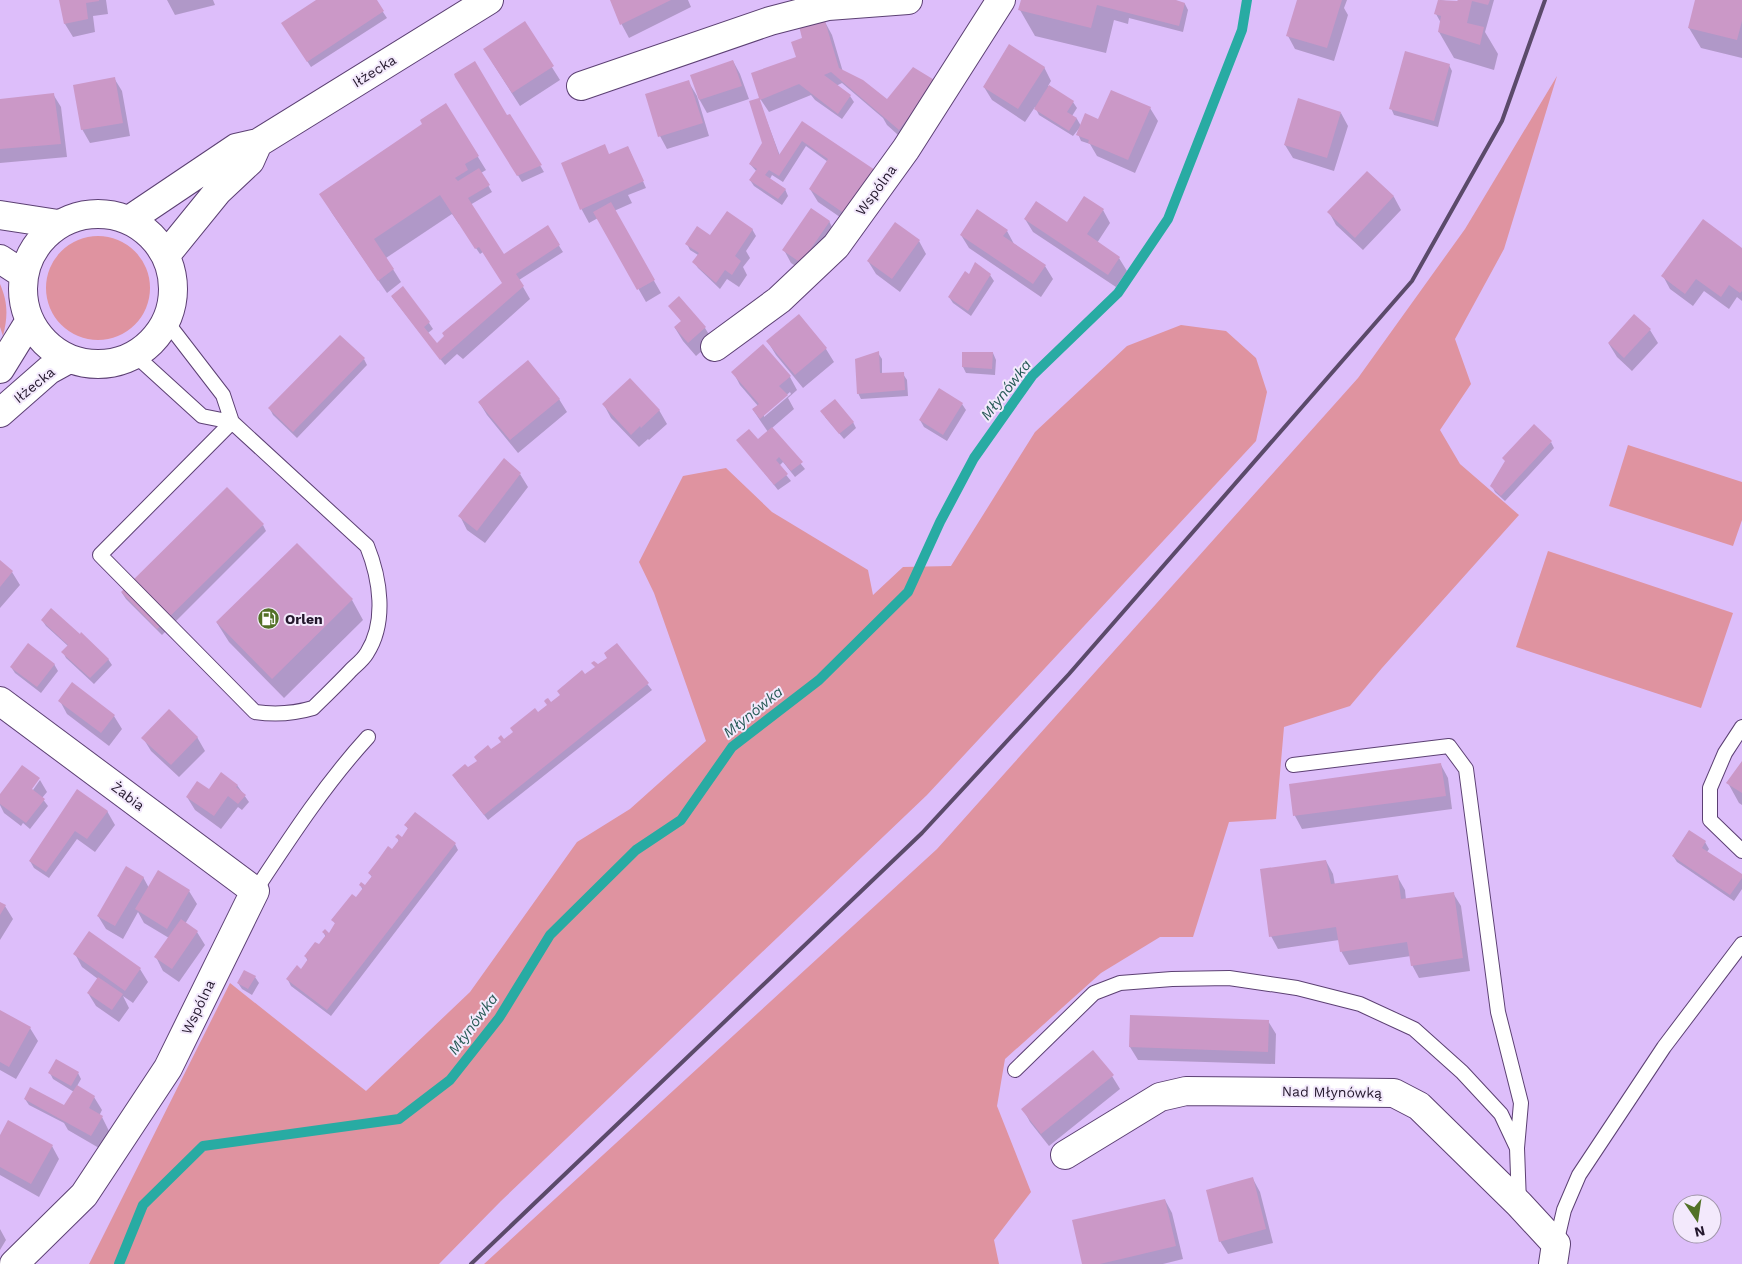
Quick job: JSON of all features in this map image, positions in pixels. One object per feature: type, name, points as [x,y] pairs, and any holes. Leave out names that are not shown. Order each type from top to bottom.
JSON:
[{"type":"street","name":"Iłżecka","points":[[129,220],[236,148],[258,142],[489,0]]},
{"type":"street","points":[[581,86],[770,21],[828,6],[908,0]]},
{"type":"street","name":"Wspólna","points":[[715,348],[779,300],[836,246],[906,149],[1001,0]]},
{"type":"street","points":[[166,255],[218,191],[250,161],[258,142]]},
{"type":"street","points":[[105,213],[129,220],[150,234],[166,255],[172,277],[173,300],[166,321],[153,341],[135,355],[114,363],[91,364],[69,359],[53,350],[39,337],[29,322],[22,290],[23,274],[30,254],[42,238],[58,224],[81,215],[105,213]]},
{"type":"street","points":[[0,215],[58,224]]},
{"type":"street","points":[[0,259],[23,274]]},
{"type":"street","points":[[0,369],[29,322]]},
{"type":"street","name":"Iłżecka","points":[[0,413],[49,370],[69,359]]},
{"type":"street","name":"Żabia","points":[[0,701],[255,891]]},
{"type":"street","name":"Wspólna","points":[[14,1264],[84,1195],[168,1068],[255,891]]},
{"type":"street","name":"Nad Młynówką","points":[[1066,1155],[1160,1097],[1186,1091],[1394,1093],[1419,1106],[1519,1204],[1555,1254]]},
{"type":"lane","points":[[166,321],[223,395],[232,422],[367,546],[376,572],[378,586],[378,614],[372,642],[367,654],[313,708],[302,712],[279,715],[255,712],[100,555],[232,422]]},
{"type":"lane","points":[[135,355],[202,416],[232,422]]},
{"type":"lane","points":[[1742,726],[1725,753],[1710,788],[1710,820],[1742,851]]},
{"type":"lane","name":"Wspólna","points":[[255,891],[309,811],[350,756],[368,738]]},
{"type":"lane","points":[[1293,765],[1449,746],[1466,769],[1498,1012],[1521,1103],[1517,1148],[1519,1204]]},
{"type":"lane","points":[[1555,1254],[1564,1210],[1579,1174],[1664,1047],[1742,944]]},
{"type":"lane","points":[[1015,1070],[1094,993],[1120,982],[1229,978],[1297,988],[1360,1004],[1414,1029],[1462,1072],[1501,1114],[1517,1148]]},
{"type":"shaded area","points":[[1557,76],[1504,249],[1455,339],[1471,384],[1440,430],[1460,464],[1519,515],[1350,706],[1284,727],[1276,819],[1229,822],[1193,937],[1160,937],[1101,973],[1005,1059],[997,1106],[1031,1192],[994,1240],[999,1264],[484,1264],[937,849],[1358,378],[1465,229]]},
{"type":"shaded area","points":[[98,236],[118,240],[135,251],[146,268],[150,288],[146,308],[135,325],[118,336],[98,340],[78,336],[61,325],[50,308],[46,288],[50,268],[61,251],[78,240]]},
{"type":"shaded area","points":[[0,284],[5,297],[6,310],[3,336],[0,327]]},
{"type":"shaded area","points":[[1181,325],[1226,331],[1256,358],[1267,392],[1256,441],[927,795],[501,1201],[439,1264],[89,1264],[230,983],[366,1091],[470,992],[577,842],[630,809],[706,741],[654,593],[639,562],[683,476],[726,468],[772,512],[868,570],[873,595],[903,567],[951,566],[1035,432],[1127,346]]},
{"type":"shaded area","points":[[1628,445],[1742,482],[1742,520],[1733,546],[1609,506]]},
{"type":"shaded area","points":[[1548,551],[1733,613],[1701,708],[1516,647]]},
{"type":"building","points":[[59,0],[99,1],[86,3],[88,19],[64,24]]},
{"type":"building","points":[[316,0],[377,0],[384,11],[307,62],[281,23]]},
{"type":"building","points":[[610,0],[671,0],[620,25]]},
{"type":"building","points":[[1021,0],[1176,0],[1185,3],[1179,26],[1097,5],[1091,28],[1018,10]]},
{"type":"building","points":[[1297,0],[1342,0],[1327,48],[1286,36]]},
{"type":"building","points":[[1438,0],[1490,0],[1488,5],[1472,1],[1467,23],[1484,27],[1480,45],[1438,32],[1441,16],[1434,14]]},
{"type":"building","points":[[1695,0],[1742,0],[1742,21],[1737,40],[1688,28]]},
{"type":"building","points":[[525,21],[554,66],[512,93],[483,49]]},
{"type":"building","points":[[825,21],[839,68],[863,80],[887,99],[913,67],[936,81],[899,130],[831,72],[824,75],[851,95],[838,114],[799,84],[760,100],[779,155],[802,121],[875,170],[845,214],[809,189],[828,159],[802,141],[779,176],[769,170],[765,175],[786,189],[778,199],[749,180],[757,169],[749,164],[762,143],[749,101],[759,98],[751,73],[796,57],[791,42],[802,38],[799,26]]},
{"type":"building","points":[[1009,44],[1045,67],[1018,109],[983,87]]},
{"type":"building","points":[[1405,51],[1450,64],[1434,121],[1389,109]]},
{"type":"building","points":[[733,60],[742,86],[699,100],[690,75]]},
{"type":"building","points":[[475,61],[507,115],[510,114],[542,165],[517,176],[455,77],[454,74]]},
{"type":"building","points":[[115,77],[123,123],[81,130],[73,85]]},
{"type":"building","points":[[689,80],[703,123],[658,137],[645,94]]},
{"type":"building","points":[[1049,85],[1074,101],[1067,112],[1077,118],[1069,131],[1034,109]]},
{"type":"building","points":[[1111,90],[1151,107],[1128,160],[1088,143],[1089,140],[1076,135],[1085,113],[1098,119]]},
{"type":"building","points":[[54,93],[61,144],[0,149],[0,99]]},
{"type":"building","points":[[1298,98],[1341,112],[1327,158],[1284,145]]},
{"type":"building","points":[[446,103],[479,156],[465,164],[468,170],[455,178],[458,181],[479,168],[490,185],[468,198],[504,254],[548,225],[560,245],[516,274],[524,286],[440,360],[391,296],[403,286],[430,322],[424,327],[437,343],[444,336],[442,333],[502,283],[479,247],[475,249],[440,195],[374,239],[394,269],[378,281],[319,194],[422,124],[420,120]]},
{"type":"building","points":[[605,144],[609,154],[628,146],[644,181],[580,210],[561,163]]},
{"type":"building","points":[[1367,171],[1394,196],[1355,238],[1327,212]]},
{"type":"building","points":[[1084,196],[1104,209],[1087,234],[1120,257],[1108,275],[1024,219],[1036,201],[1067,222]]},
{"type":"building","points":[[611,202],[655,280],[637,290],[593,212]]},
{"type":"building","points":[[811,208],[830,221],[801,263],[782,250]]},
{"type":"building","points":[[977,209],[1008,230],[1003,236],[1046,265],[1033,284],[960,235]]},
{"type":"building","points":[[727,211],[753,229],[735,256],[741,261],[732,275],[725,270],[716,283],[692,262],[699,253],[685,244],[697,226],[710,235]]},
{"type":"building","points":[[1703,219],[1742,248],[1742,291],[1740,293],[1729,285],[1721,297],[1696,279],[1685,294],[1661,276]]},
{"type":"building","points":[[895,222],[920,240],[892,279],[867,261]]},
{"type":"building","points":[[975,262],[991,274],[968,311],[948,297],[965,271],[969,274]]},
{"type":"building","points":[[679,296],[706,327],[688,343],[674,327],[681,321],[668,306]]},
{"type":"building","points":[[799,314],[827,348],[795,375],[766,341]]},
{"type":"building","points":[[1634,314],[1651,329],[1624,358],[1608,343]]},
{"type":"building","points":[[340,335],[365,358],[293,432],[268,408]]},
{"type":"building","points":[[763,344],[791,376],[779,386],[788,395],[760,419],[752,409],[759,404],[731,372]]},
{"type":"building","points":[[879,351],[880,373],[904,372],[905,390],[857,394],[855,359]]},
{"type":"building","points":[[962,352],[993,352],[992,369],[962,367]]},
{"type":"building","points":[[528,360],[560,399],[510,440],[478,402]]},
{"type":"building","points":[[630,378],[660,410],[631,435],[602,404]]},
{"type":"building","points":[[939,388],[963,403],[943,435],[919,420]]},
{"type":"building","points":[[835,399],[854,422],[839,434],[820,411]]},
{"type":"building","points":[[1534,424],[1552,441],[1501,496],[1490,486],[1505,461],[1502,458]]},
{"type":"building","points":[[772,427],[803,462],[791,471],[779,457],[776,460],[788,474],[774,485],[736,440],[749,429],[758,439]]},
{"type":"building","points":[[504,458],[521,473],[477,531],[458,516]]},
{"type":"building","points":[[227,487],[264,524],[157,629],[121,592]]},
{"type":"building","points":[[297,543],[353,599],[272,679],[216,622]]},
{"type":"building","points":[[0,560],[13,571],[0,587]]},
{"type":"building","points":[[51,608],[80,634],[81,632],[109,659],[90,678],[61,652],[68,645],[41,620]]},
{"type":"building","points":[[28,643],[55,664],[37,687],[10,667]]},
{"type":"building","points":[[617,643],[649,683],[484,815],[452,775],[465,764],[468,767],[477,761],[474,757],[488,745],[491,749],[501,742],[498,738],[501,735],[504,739],[513,732],[510,728],[535,708],[538,712],[547,705],[544,701],[546,699],[548,698],[551,702],[560,695],[557,691],[582,670],[585,674],[595,667],[591,663],[594,661],[598,664],[607,658],[604,653]]},
{"type":"building","points":[[72,682],[115,715],[101,733],[58,701]]},
{"type":"building","points":[[169,709],[198,737],[171,765],[141,738]]},
{"type":"building","points":[[1742,761],[1742,793],[1726,783]]},
{"type":"building","points":[[1441,763],[1446,796],[1293,816],[1289,784]]},
{"type":"building","points":[[22,765],[40,778],[32,789],[45,799],[26,823],[0,804],[0,794]]},
{"type":"building","points":[[221,772],[238,785],[236,787],[246,795],[238,804],[228,796],[214,816],[186,797],[197,781],[209,789]]},
{"type":"building","points":[[77,789],[108,811],[87,839],[75,831],[46,872],[29,861]]},
{"type":"building","points":[[415,812],[456,843],[327,1010],[286,979],[297,965],[301,969],[308,959],[304,956],[315,942],[319,944],[326,935],[322,932],[325,929],[329,933],[335,923],[331,920],[352,894],[356,897],[363,888],[359,885],[361,882],[365,885],[372,876],[368,873],[388,846],[392,849],[399,840],[395,837],[398,834],[402,837],[408,828],[404,825]]},
{"type":"building","points":[[1689,830],[1706,841],[1702,848],[1742,874],[1742,878],[1730,895],[1672,856]]},
{"type":"building","points":[[1326,860],[1331,884],[1398,875],[1401,899],[1454,892],[1463,958],[1411,966],[1407,942],[1340,952],[1336,927],[1269,937],[1260,869]]},
{"type":"building","points":[[126,866],[144,877],[115,926],[97,916]]},
{"type":"building","points":[[158,870],[190,890],[167,929],[135,909]]},
{"type":"building","points":[[0,902],[6,905],[0,915]]},
{"type":"building","points":[[181,919],[198,931],[172,969],[154,957]]},
{"type":"building","points":[[89,931],[141,968],[125,991],[73,954]]},
{"type":"building","points":[[244,970],[256,976],[248,989],[237,983]]},
{"type":"building","points":[[98,977],[123,994],[112,1010],[87,993]]},
{"type":"building","points":[[0,1010],[31,1027],[9,1067],[0,1062]]},
{"type":"building","points":[[1130,1015],[1269,1020],[1268,1052],[1129,1047]]},
{"type":"building","points":[[1093,1050],[1114,1075],[1041,1134],[1021,1109]]},
{"type":"building","points":[[56,1059],[79,1072],[71,1086],[48,1073]]},
{"type":"building","points":[[77,1085],[95,1096],[89,1108],[103,1116],[91,1136],[24,1099],[30,1087],[64,1105]]},
{"type":"building","points":[[8,1120],[53,1145],[31,1184],[0,1167],[0,1135]]},
{"type":"building","points":[[1253,1177],[1266,1229],[1219,1242],[1206,1190]]},
{"type":"building","points":[[1165,1199],[1176,1246],[1100,1264],[1082,1264],[1072,1220]]},
{"type":"waterway","name":"Młynówka","points":[[119,1264],[143,1205],[203,1146],[399,1119],[450,1080],[499,1018],[550,935],[636,850],[681,820],[732,747],[819,680],[908,592],[940,522],[974,458],[1032,376],[1118,293],[1168,219],[1242,30],[1247,0]]},
{"type":"railway","points":[[471,1264],[922,833],[1069,674],[1412,281],[1502,121],[1545,0]]},
{"type":"place","name":"Orlen","points":[[269,619]]}]
